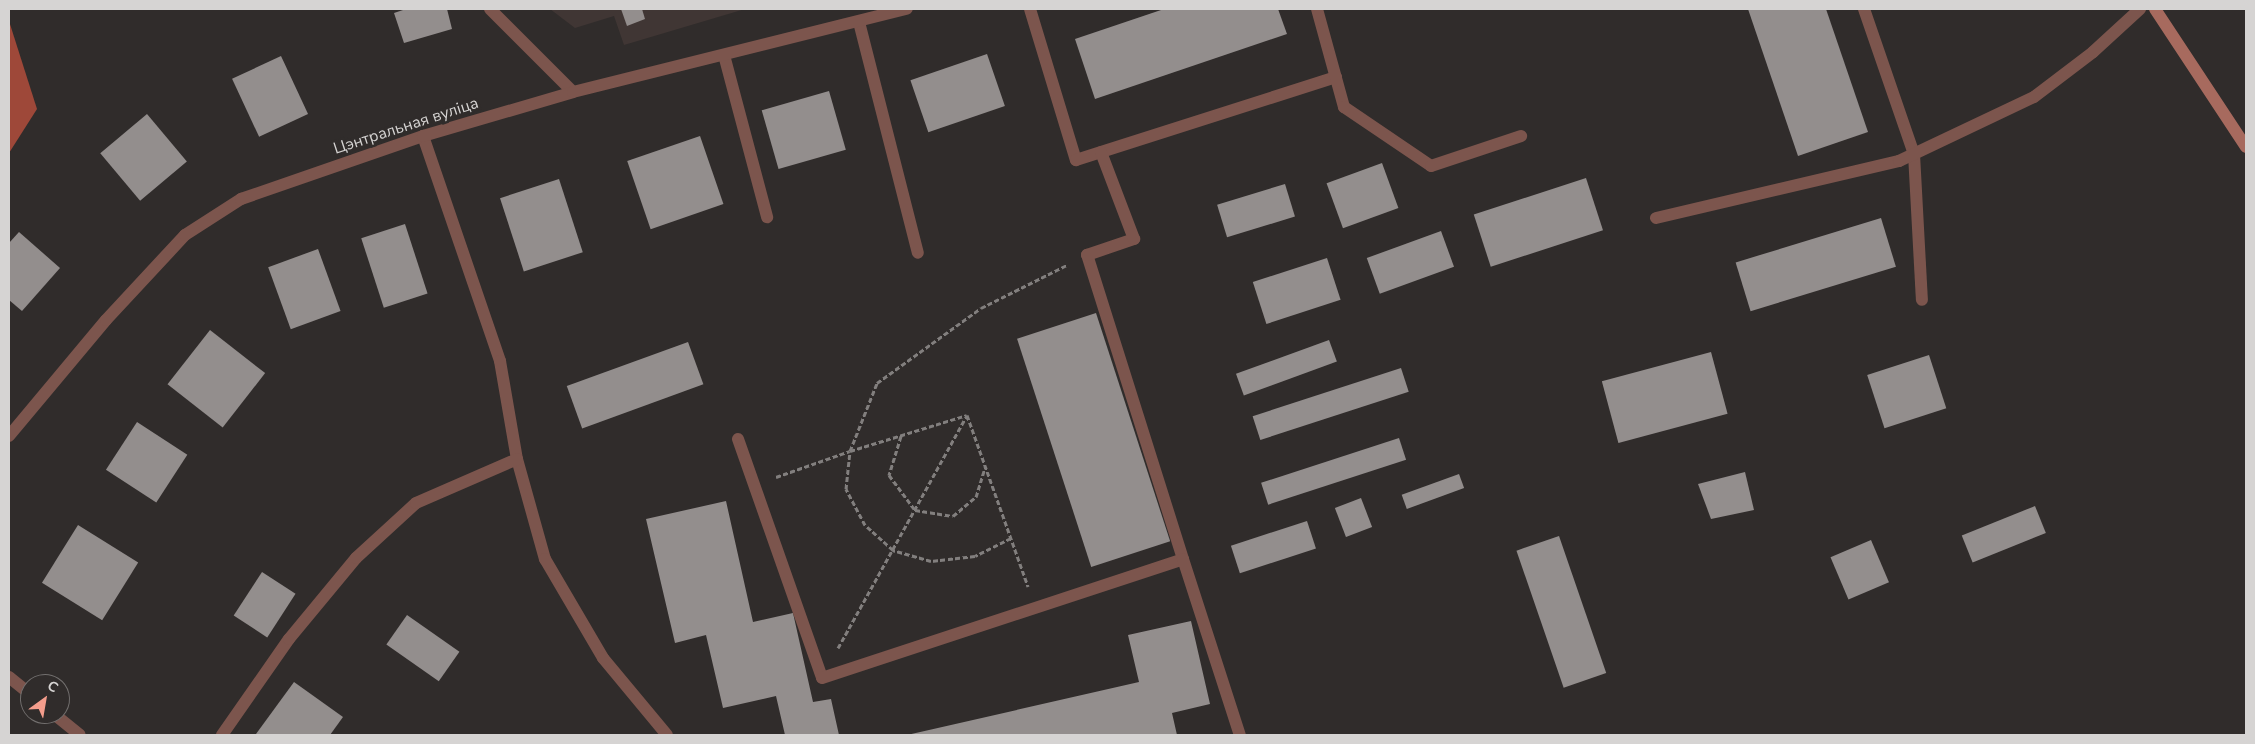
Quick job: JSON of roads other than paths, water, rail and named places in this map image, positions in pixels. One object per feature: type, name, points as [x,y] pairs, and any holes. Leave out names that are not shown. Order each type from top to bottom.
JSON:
[{"type":"main road","points":[[2155,9],[2246,147]]},
{"type":"street","points":[[490,9],[573,92]]},
{"type":"street","name":"Цэнтральная вуліца","points":[[9,436],[106,320],[185,235],[241,199],[423,136],[573,92],[907,9]]},
{"type":"street","points":[[1030,9],[1076,160],[1336,77]]},
{"type":"street","points":[[1316,9],[1344,107],[1431,166],[1521,136]]},
{"type":"street","points":[[1864,9],[1914,154],[1922,300]]},
{"type":"street","points":[[1656,218],[1899,161],[2034,97],[2093,52],[2140,9]]},
{"type":"street","points":[[860,22],[918,254]]},
{"type":"street","points":[[724,55],[767,217]]},
{"type":"street","points":[[423,136],[500,361],[517,459],[545,559],[603,658],[667,735]]},
{"type":"street","points":[[1101,152],[1134,239],[1087,255],[1240,735]]},
{"type":"street","points":[[738,439],[822,678],[1183,558]]},
{"type":"street","points":[[222,735],[289,640],[356,558],[416,503],[517,459]]},
{"type":"street","points":[[9,677],[20,686]]},
{"type":"street","points":[[66,724],[80,735]]}]
